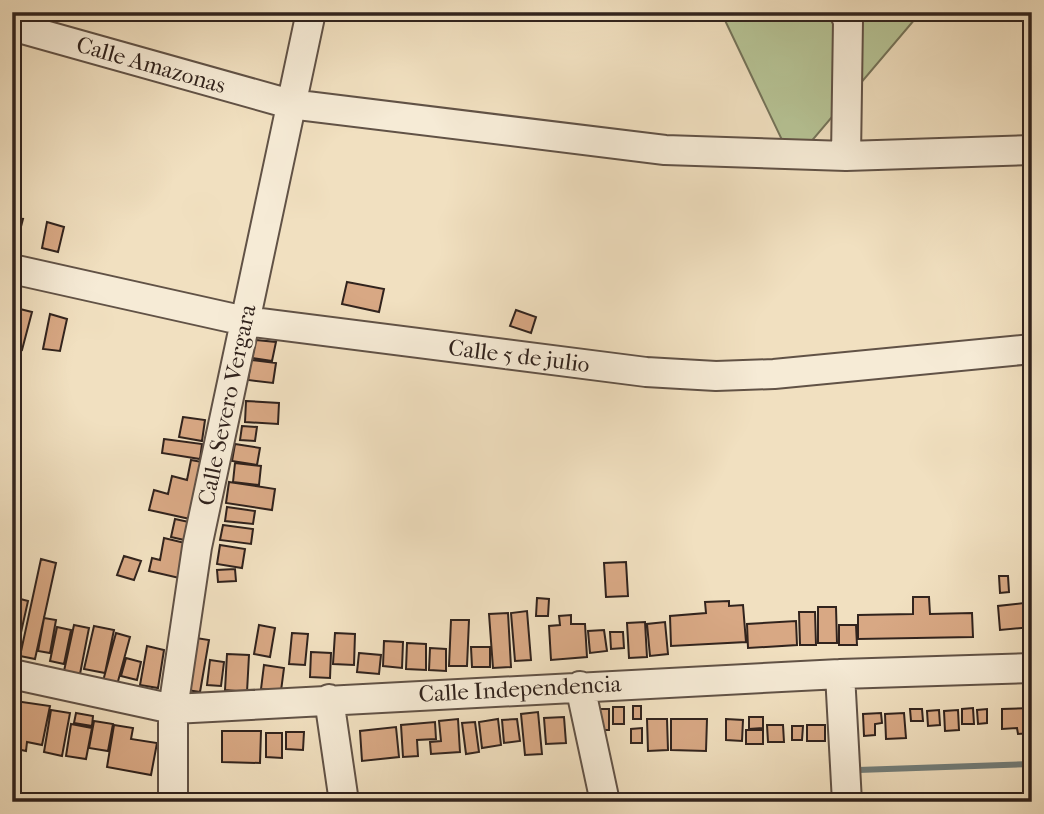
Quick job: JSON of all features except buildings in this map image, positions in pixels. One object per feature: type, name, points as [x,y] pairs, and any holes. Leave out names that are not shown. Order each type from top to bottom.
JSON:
[{"type":"street","name":"Calle Severo Vergara","points":[[173,802],[173,709],[197,547],[311,12]]},
{"type":"street","points":[[844,12],[848,21],[846,156]]},
{"type":"street","name":"Calle Amazonas","points":[[12,26],[290,104],[665,150],[846,156],[1032,150]]},
{"type":"street","name":"Calle 5 de julio","points":[[12,269],[245,321],[646,372],[716,376],[774,374],[1032,349]]},
{"type":"street","name":"Calle Independencia","points":[[12,674],[173,709],[580,686],[1032,668]]},
{"type":"street","points":[[840,674],[847,802]]},
{"type":"street","points":[[580,686],[605,802]]},
{"type":"street","points":[[329,699],[344,802]]},
{"type":"green space","points":[[721,12],[921,12],[793,163]]},
{"type":"waterway","points":[[858,770],[1032,764]]}]
